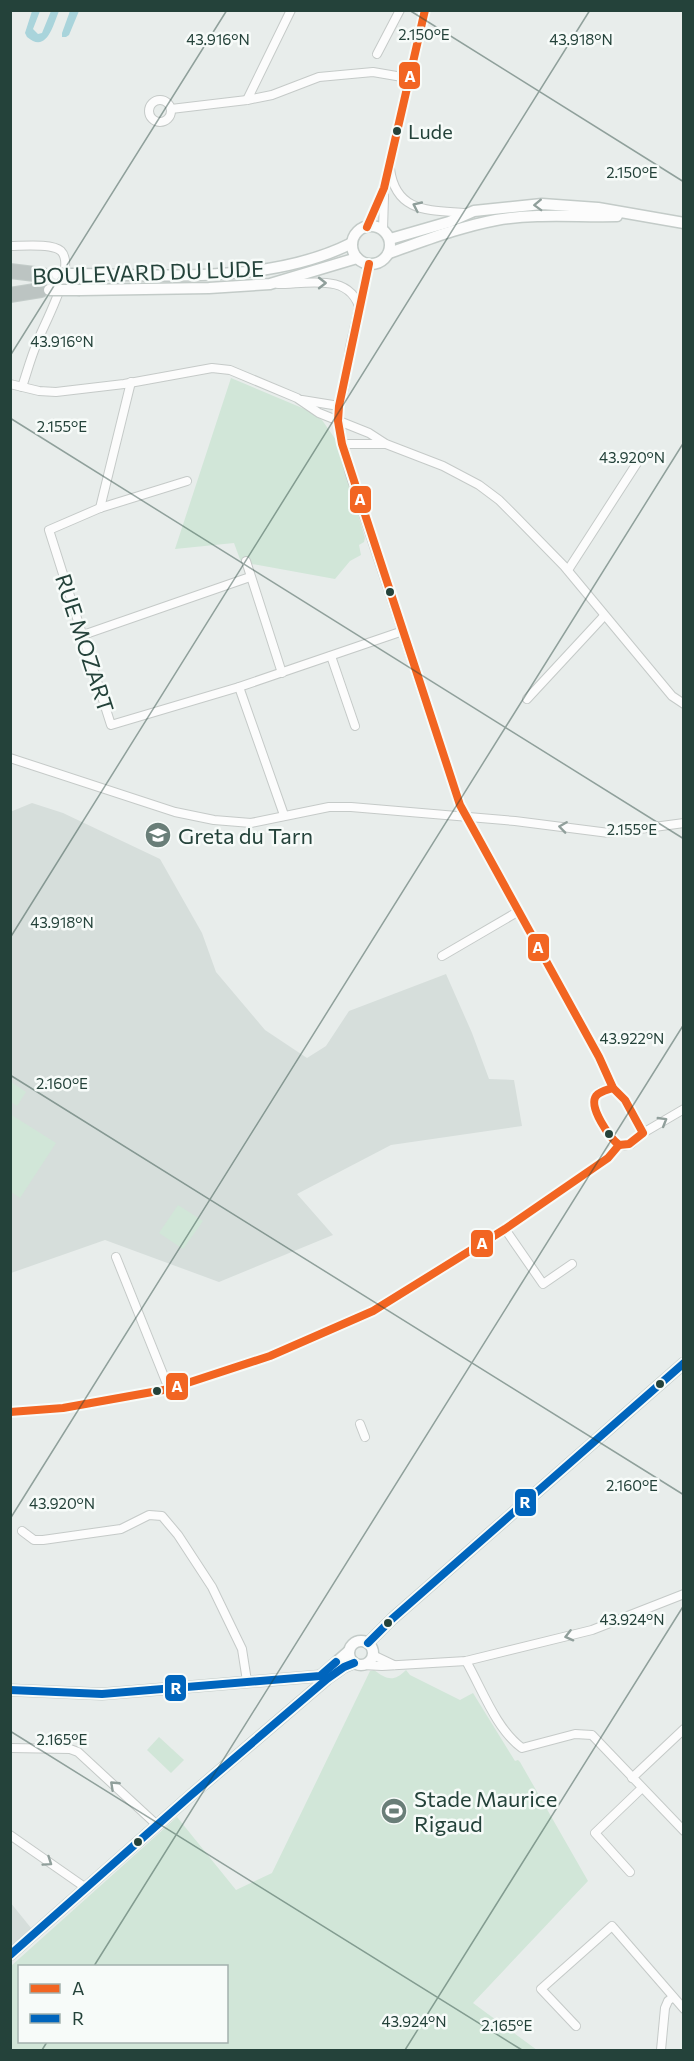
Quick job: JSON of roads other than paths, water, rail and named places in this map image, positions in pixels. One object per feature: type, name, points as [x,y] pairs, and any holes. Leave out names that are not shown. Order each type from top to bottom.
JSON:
[{"type":"highway","points":[[10,271],[50,275]]},
{"type":"highway","points":[[10,295],[45,290]]},
{"type":"main road","points":[[386,234],[449,222],[470,213],[542,204],[598,207],[684,223]]},
{"type":"main road","points":[[389,253],[386,234],[378,227],[367,226],[357,232],[352,243],[357,258],[369,264],[381,262],[389,253],[472,225],[498,220],[554,215],[638,216]]},
{"type":"main road","name":"BOULEVARD DU LUDE","points":[[10,277],[78,274],[195,275],[276,268],[332,253],[352,243]]},
{"type":"main road","name":"BOULEVARD DU LUDE","points":[[10,287],[80,290],[209,288],[270,284],[357,258]]},
{"type":"main road","points":[[368,1643],[400,1611],[684,1363]]},
{"type":"main road","points":[[10,1954],[308,1695],[344,1667],[370,1662],[373,1655],[372,1648],[368,1643],[356,1642],[320,1676],[308,1695]]},
{"type":"main road","points":[[349,1651],[350,1658],[359,1664]]},
{"type":"main road","points":[[10,1690],[102,1694],[320,1676]]},
{"type":"street","points":[[247,100],[291,10]]},
{"type":"street","points":[[377,54],[400,10]]},
{"type":"street","points":[[367,226],[384,188],[425,10]]},
{"type":"street","points":[[171,109],[247,100],[272,94],[319,77],[373,72],[408,78]]},
{"type":"street","points":[[390,165],[395,187],[412,205],[430,211],[470,213]]},
{"type":"street","points":[[384,188],[386,234]]},
{"type":"street","points":[[10,246],[54,248],[62,252],[66,262],[56,303],[38,340],[22,387]]},
{"type":"street","points":[[369,264],[339,406],[338,421],[342,444],[460,805],[599,1057],[613,1088],[625,1100],[643,1133]]},
{"type":"street","name":"BOULEVARD DU LUDE","points":[[270,284],[321,282],[342,286],[354,295],[360,310]]},
{"type":"street","points":[[10,384],[50,392],[131,382],[212,368],[230,370],[297,399],[319,413],[369,433],[386,444],[444,466],[479,485],[506,506],[568,570],[672,696],[684,704]]},
{"type":"street","points":[[100,508],[131,382]]},
{"type":"street","points":[[297,399],[339,406]]},
{"type":"street","points":[[342,444],[386,444]]},
{"type":"street","points":[[568,570],[637,463]]},
{"type":"street","name":"RUE MOZART","points":[[187,481],[100,508],[49,530],[111,725],[239,687]]},
{"type":"street","points":[[246,561],[282,673]]},
{"type":"street","points":[[83,635],[250,577]]},
{"type":"street","points":[[527,699],[604,616]]},
{"type":"street","points":[[284,815],[239,687],[404,631]]},
{"type":"street","points":[[332,656],[355,726]]},
{"type":"street","points":[[10,758],[176,812],[214,820],[251,823],[329,807],[351,807],[515,821],[609,833],[684,823]]},
{"type":"street","points":[[442,956],[519,911]]},
{"type":"street","points":[[613,1088],[599,1090],[594,1097],[593,1104],[615,1142],[624,1146],[631,1144],[643,1133],[684,1109]]},
{"type":"street","points":[[10,1412],[63,1408],[170,1389],[270,1356],[373,1311],[505,1229],[608,1158],[620,1144]]},
{"type":"street","points":[[505,1229],[543,1284],[572,1264]]},
{"type":"street","points":[[116,1257],[170,1389]]},
{"type":"street","points":[[360,1424],[365,1437]]},
{"type":"street","points":[[22,1531],[34,1540],[43,1540],[121,1529],[149,1515],[162,1516],[178,1535],[212,1587],[243,1649],[247,1681]]},
{"type":"street","points":[[359,1664],[395,1665],[466,1661],[592,1630],[684,1594]]},
{"type":"street","points":[[373,1655],[395,1665]]},
{"type":"street","points":[[466,1661],[510,1740],[522,1748],[575,1734],[592,1735],[684,1831]]},
{"type":"street","points":[[632,1778],[684,1729]]},
{"type":"street","points":[[10,1748],[70,1749],[78,1752],[157,1824]]},
{"type":"street","points":[[630,1872],[594,1833],[642,1788]]},
{"type":"street","points":[[10,1835],[87,1888]]},
{"type":"street","points":[[576,2026],[541,1989],[612,1926],[684,2009]]},
{"type":"street","points":[[661,2050],[665,2008],[673,1997]]},
{"type":"water","points":[[32,11],[40,11],[33,29],[38,34],[42,33],[51,11],[59,11],[52,30],[40,42],[27,37],[25,33]]},
{"type":"water","points":[[70,11],[79,11],[69,35],[62,37],[62,33]]},
{"type":"place","name":"Lude","points":[[397,131]]},
{"type":"place","name":"Greta du Tarn","points":[[158,835]]},
{"type":"place","name":"Stade Maurice Rigaud","points":[[394,1811]]}]
